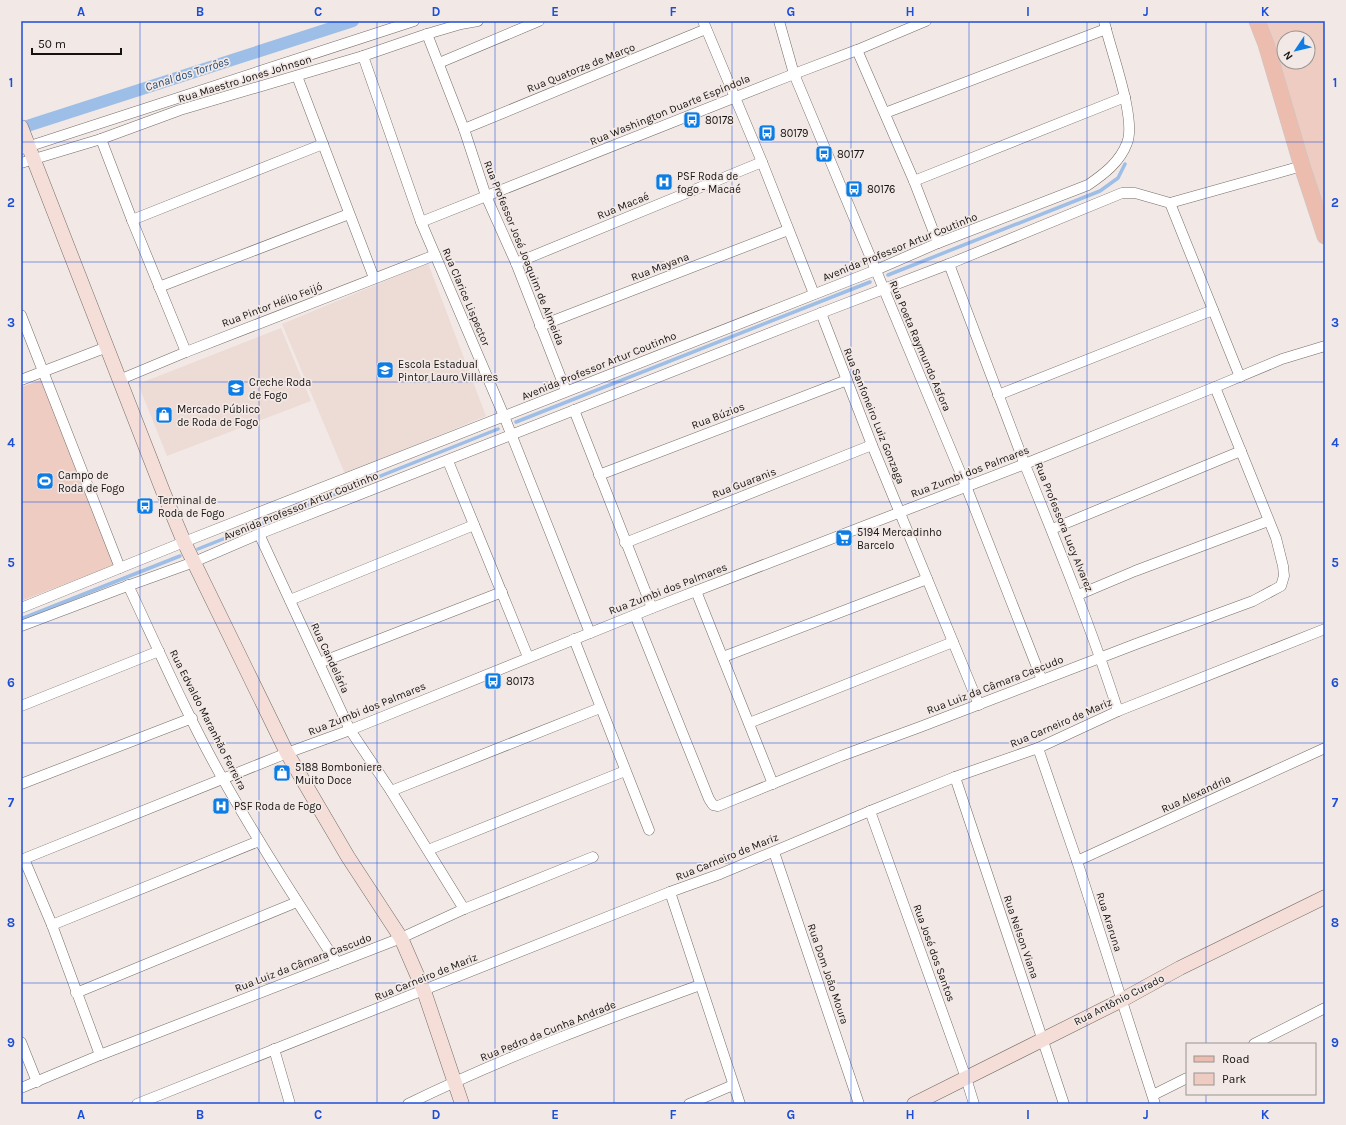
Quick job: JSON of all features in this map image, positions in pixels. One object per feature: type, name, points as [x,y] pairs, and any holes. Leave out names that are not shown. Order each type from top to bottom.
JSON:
[{"type":"main road","points":[[1257,21],[1266,44],[1302,166],[1325,236]]},
{"type":"street","name":"Rua Maestro Jones Johnson","points":[[25,147],[414,21]]},
{"type":"street","name":"Rua Maestro Jones Johnson","points":[[25,147],[101,139],[180,110],[363,56],[427,34],[461,24],[478,21]]},
{"type":"street","points":[[438,63],[539,21]]},
{"type":"street","name":"Rua Poeta Raymundo Asfora","points":[[779,21],[794,74],[966,486],[1042,680]]},
{"type":"street","name":"Rua Washington Duarte Espindola","points":[[421,222],[857,50],[926,21]]},
{"type":"street","points":[[705,25],[762,162],[814,294]]},
{"type":"street","name":"Rua Quatorze de Março","points":[[464,129],[705,25]]},
{"type":"street","points":[[885,113],[1105,25]]},
{"type":"street","name":"Avenida Professor Artur Coutinho","points":[[21,608],[184,542],[876,270],[938,243],[1088,185],[1099,178],[1117,161],[1128,142],[1130,128],[1125,97],[1105,25]]},
{"type":"street","name":"Rua Professor José Joaquim de Almeida","points":[[427,34],[464,129],[486,196],[516,263],[566,391]]},
{"type":"street","points":[[857,50],[914,181],[938,243]]},
{"type":"street","name":"Rua Clarice Lispector","points":[[363,56],[421,222],[504,416],[590,633]]},
{"type":"street","points":[[297,76],[374,278]]},
{"type":"street","points":[[914,181],[1125,97]]},
{"type":"street","points":[[101,139],[132,220],[186,352]]},
{"type":"street","points":[[132,220],[323,144]]},
{"type":"street","points":[[25,147],[184,542],[287,753],[348,857],[401,938],[424,991],[462,1104]]},
{"type":"street","name":"Rua Macaé","points":[[516,263],[762,162]]},
{"type":"street","points":[[1240,377],[1170,203],[1302,166]]},
{"type":"street","name":"Avenida Professor Artur Coutinho","points":[[21,626],[128,585],[194,562],[259,534],[949,264],[1122,193],[1135,193],[1170,203]]},
{"type":"street","points":[[159,287],[349,214]]},
{"type":"street","name":"Rua Mayana","points":[[540,326],[788,230]]},
{"type":"street","name":"Rua Pintor Hélio Feijó","points":[[120,380],[186,352],[435,255]]},
{"type":"street","name":"Rua Professora Lucy Alvarez","points":[[949,264],[998,395],[1078,595],[1101,657],[1118,711]]},
{"type":"street","points":[[998,395],[1213,310]]},
{"type":"street","name":"Rua Sanfoneiro Luiz Gonzaga","points":[[821,313],[872,445],[979,705]]},
{"type":"street","points":[[21,316],[120,568]]},
{"type":"street","name":"Rua Zumbi dos Palmares","points":[[23,860],[287,753],[350,730],[528,657],[1025,464],[1282,359],[1325,346]]},
{"type":"street","points":[[21,380],[107,348]]},
{"type":"street","name":"Rua Búzios","points":[[599,475],[847,380]]},
{"type":"street","points":[[1078,595],[1134,571],[1268,521],[1215,387]]},
{"type":"street","points":[[574,410],[652,608]]},
{"type":"street","name":"Rua Guaranis","points":[[625,542],[872,445]]},
{"type":"street","points":[[1052,529],[1241,451]]},
{"type":"street","points":[[448,460],[528,657]]},
{"type":"street","name":"Rua Luiz da Câmara Cascudo","points":[[635,615],[709,799],[715,806],[721,806],[842,756],[979,705],[1101,657],[1253,601],[1279,588],[1283,583],[1283,566],[1276,538],[1268,521]]},
{"type":"street","points":[[290,600],[474,525]]},
{"type":"street","name":"Rua Candelária","points":[[259,534],[350,730],[391,791],[464,909]]},
{"type":"street","points":[[723,657],[927,579]]},
{"type":"street","name":"Rua Edvaldo Maranhão Ferreira","points":[[128,585],[223,780],[259,841],[337,963]]},
{"type":"street","points":[[696,591],[773,784]]},
{"type":"street","points":[[319,663],[502,592]]},
{"type":"street","name":"Rua Carneiro de Mariz","points":[[137,1104],[670,892],[720,874],[955,777],[1038,748],[1118,711],[1325,629]]},
{"type":"street","points":[[574,639],[648,830]]},
{"type":"street","points":[[749,723],[953,642]]},
{"type":"street","points":[[21,706],[159,651]]},
{"type":"street","points":[[391,791],[600,708]]},
{"type":"street","points":[[21,784],[192,718]]},
{"type":"street","name":"Rua Araruna","points":[[1038,748],[1077,861],[1154,1099]]},
{"type":"street","name":"Rua Alexandria","points":[[1077,861],[1325,748]]},
{"type":"street","points":[[428,850],[625,771]]},
{"type":"street","name":"Rua Nelson Viana","points":[[955,777],[1064,1104]]},
{"type":"street","name":"Rua José dos Santos","points":[[870,811],[974,1104]]},
{"type":"street","points":[[52,925],[259,841]]},
{"type":"street","name":"Rua Dom João Moura","points":[[774,852],[859,1104]]},
{"type":"street","name":"Rua Luiz da Câmara Cascudo","points":[[21,1088],[100,1055],[401,938],[464,909],[593,857]]},
{"type":"street","points":[[23,860],[52,925],[100,1055]]},
{"type":"street","points":[[670,892],[740,1104]]},
{"type":"street","name":"Rua Antônio Curado","points":[[914,1104],[1122,1000],[1180,968],[1325,896]]},
{"type":"street","points":[[76,993],[298,902]]},
{"type":"street","name":"Rua Pedro da Cunha Andrade","points":[[408,1104],[454,1082],[618,1015],[700,985]]},
{"type":"street","points":[[1256,1043],[1325,1008]]},
{"type":"street","points":[[21,1042],[37,1082]]},
{"type":"street","points":[[274,1049],[290,1104]]},
{"type":"street","points":[[1154,1099],[1186,1079]]},
{"type":"street","points":[[689,1104],[733,1085]]},
{"type":"shaded area","name":"Escola Estadual Pintor Lauro Villares","points":[[428,263],[486,416],[345,474],[282,324]]},
{"type":"shaded area","name":"Creche Roda de Fogo","points":[[281,328],[311,401],[167,456],[138,384]]},
{"type":"green space","points":[[1255,21],[1325,21],[1325,216]]},
{"type":"green space","name":"Campo de Roda de Fogo","points":[[41,380],[114,565],[21,601],[21,387]]},
{"type":"waterway","name":"Canal dos Torrões","points":[[21,128],[353,21]]},
{"type":"waterway","points":[[888,275],[1100,191],[1118,178],[1125,164]]},
{"type":"waterway","points":[[516,422],[870,282]]},
{"type":"waterway","points":[[198,549],[498,429]]},
{"type":"waterway","points":[[21,619],[180,556]]},
{"type":"place","name":"80178","points":[[692,120]]},
{"type":"place","name":"80179","points":[[767,133]]},
{"type":"place","name":"80177","points":[[824,154]]},
{"type":"place","name":"PSF Roda de fogo - Macaé","points":[[664,182]]},
{"type":"place","name":"80176","points":[[854,189]]},
{"type":"place","name":"Escola Estadual Pintor Lauro Villares","points":[[385,370]]},
{"type":"place","name":"Creche Roda de Fogo","points":[[236,388]]},
{"type":"place","name":"Mercado Público de Roda de Fogo","points":[[164,415]]},
{"type":"place","name":"Campo de Roda de Fogo","points":[[45,481]]},
{"type":"place","name":"Terminal de Roda de Fogo","points":[[145,506]]},
{"type":"place","name":"5194 Mercadinho Barcelo","points":[[844,538]]},
{"type":"place","name":"80173","points":[[493,681]]},
{"type":"place","name":"5188 Bomboniere Muito Doce","points":[[282,773]]},
{"type":"place","name":"PSF Roda de Fogo","points":[[221,806]]}]
